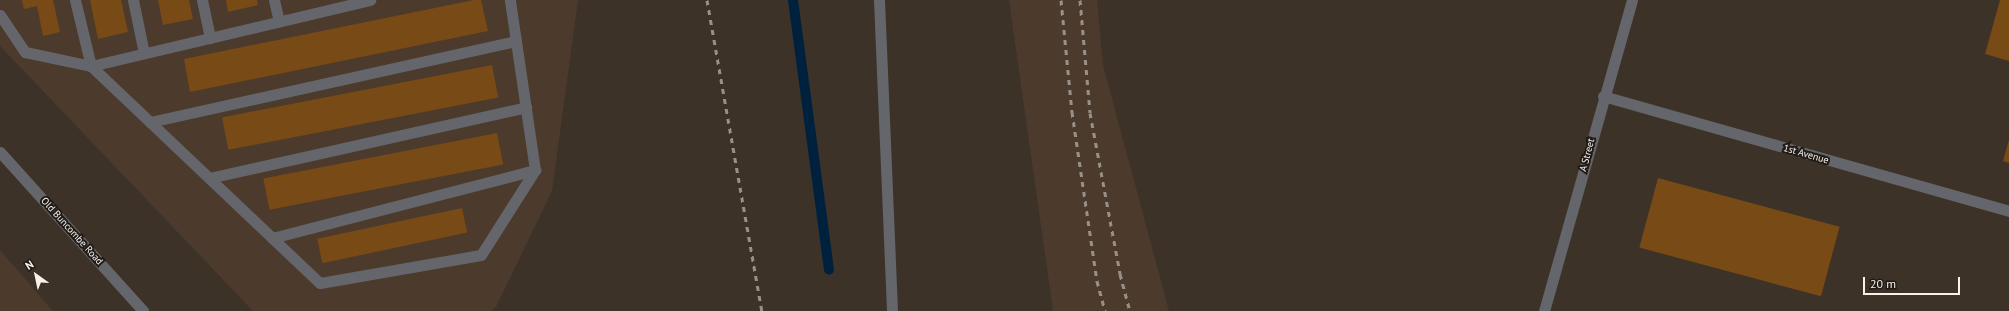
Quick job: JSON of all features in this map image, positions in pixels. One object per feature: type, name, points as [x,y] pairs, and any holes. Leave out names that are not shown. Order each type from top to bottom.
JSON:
[{"type":"street","points":[[75,0],[91,66],[320,283],[481,255],[535,170],[510,0]]},
{"type":"street","points":[[133,0],[144,53]]},
{"type":"street","points":[[202,0],[210,38]]},
{"type":"street","points":[[274,0],[279,21]]},
{"type":"street","points":[[0,15],[25,52],[91,66],[279,21],[338,4],[370,0]]},
{"type":"street","points":[[879,0],[892,311]]},
{"type":"street","name":"A Street","points":[[1544,311],[1603,96],[1632,0]]},
{"type":"street","points":[[150,122],[516,41]]},
{"type":"street","name":"1st Avenue","points":[[1603,96],[2009,211]]},
{"type":"street","points":[[209,178],[526,107]]},
{"type":"street","name":"Old Buncombe Road","points":[[0,152],[143,311]]},
{"type":"street","points":[[272,238],[535,170]]},
{"type":"shaded area","points":[[0,0],[578,0],[552,191],[496,307],[491,311],[253,311],[0,46]]},
{"type":"shaded area","points":[[1009,0],[1097,0],[1103,65],[1169,311],[1053,311]]},
{"type":"shaded area","points":[[0,250],[53,311],[0,311]]},
{"type":"building","points":[[22,0],[53,0],[60,32],[43,36],[37,6],[24,9]]},
{"type":"building","points":[[90,0],[121,0],[128,32],[98,39]]},
{"type":"building","points":[[158,0],[189,0],[193,19],[163,25]]},
{"type":"building","points":[[226,0],[257,0],[258,5],[228,12]]},
{"type":"building","points":[[474,0],[481,0],[488,31],[190,92],[184,59]]},
{"type":"building","points":[[2000,0],[2009,0],[2009,61],[1985,54]]},
{"type":"building","points":[[492,65],[498,97],[228,150],[222,117]]},
{"type":"building","points":[[497,133],[503,164],[269,210],[263,178]]},
{"type":"building","points":[[2009,140],[2009,163],[2003,161]]},
{"type":"building","points":[[1658,178],[1840,227],[1821,296],[1639,248]]},
{"type":"building","points":[[462,208],[467,232],[322,263],[317,239]]},
{"type":"waterway","points":[[793,0],[829,270]]},
{"type":"railway","points":[[707,0],[762,311]]},
{"type":"railway","points":[[1061,0],[1072,112],[1097,281],[1105,311]]},
{"type":"railway","points":[[1080,0],[1090,113],[1120,274],[1130,311]]}]
